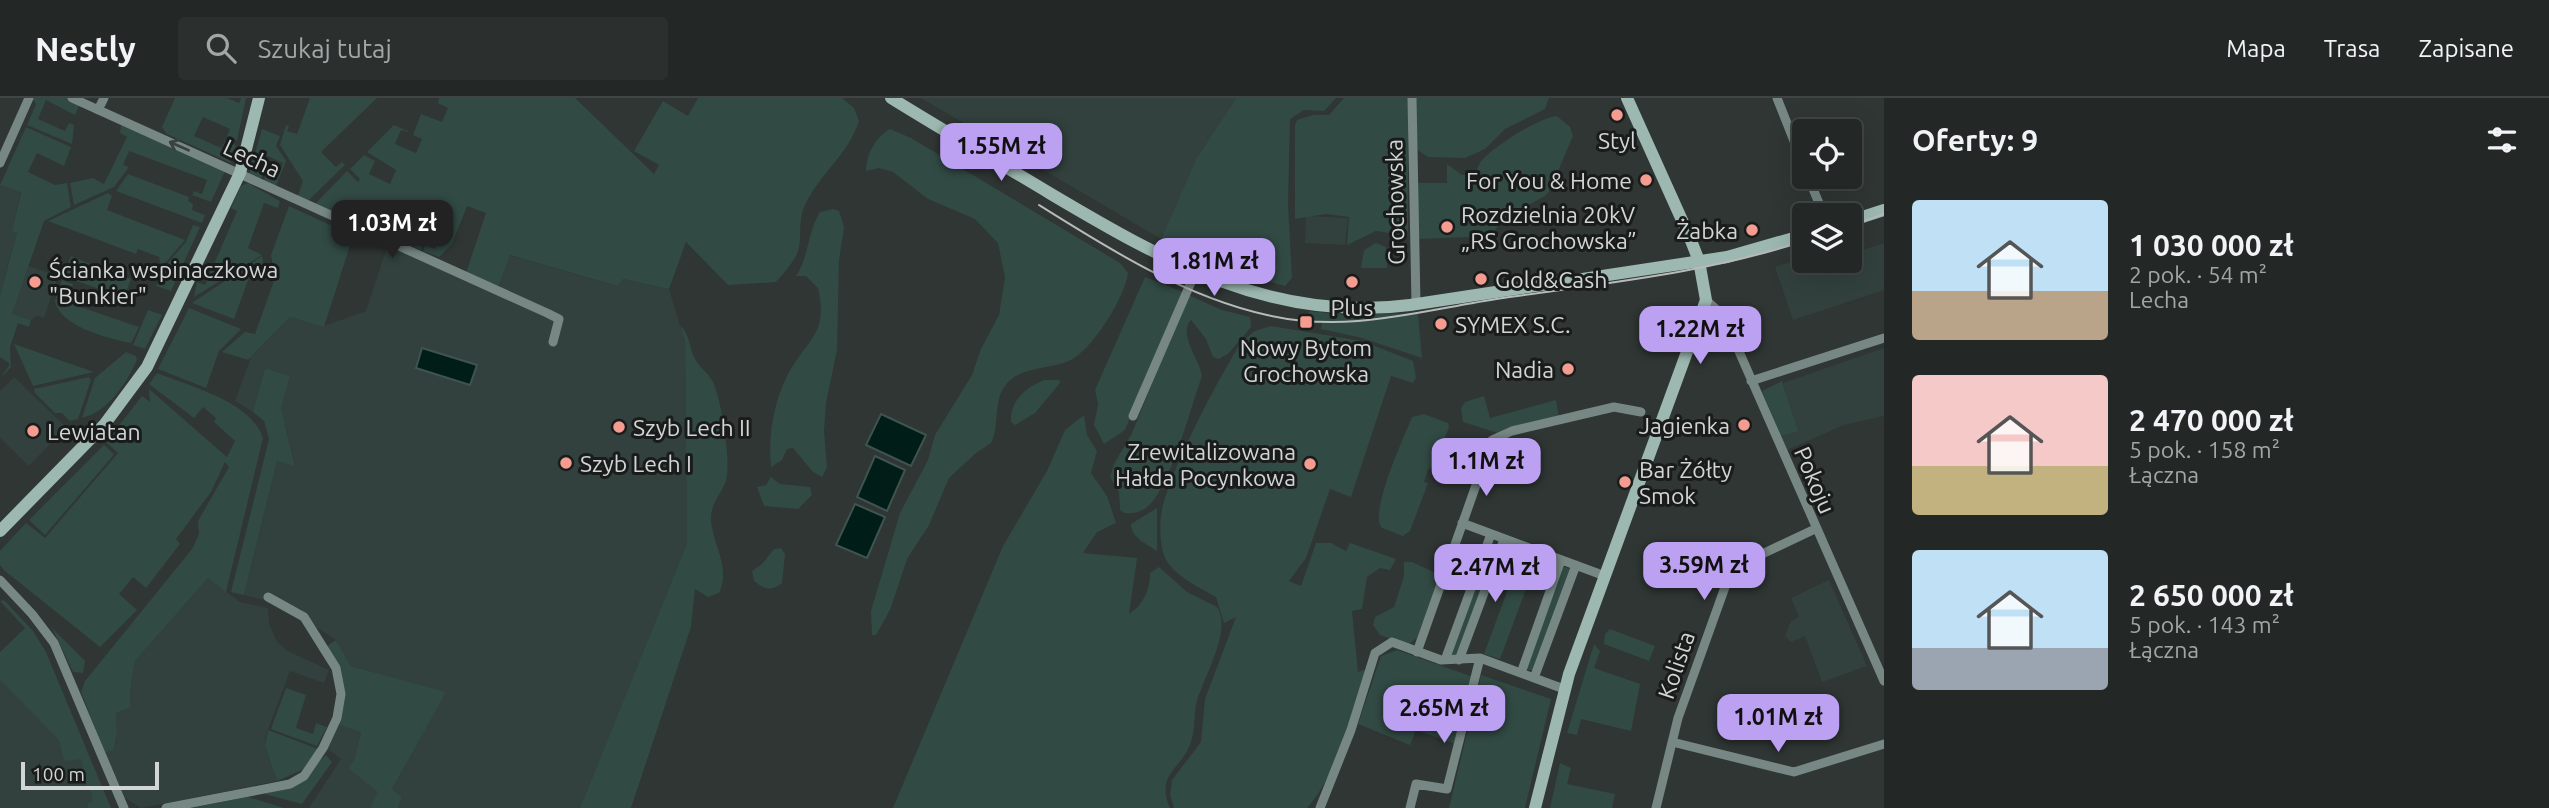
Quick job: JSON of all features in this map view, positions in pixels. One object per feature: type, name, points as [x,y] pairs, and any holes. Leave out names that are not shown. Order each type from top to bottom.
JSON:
[{"type":"street","points":[[0,163],[29,98]]},
{"type":"street","name":"Lecha","points":[[72,98],[559,319],[553,342]]},
{"type":"street","points":[[98,110],[104,98]]},
{"type":"street","points":[[0,531],[104,425],[139,380],[170,324],[240,173],[259,98]]},
{"type":"street","points":[[891,98],[1128,239],[1195,273],[1271,298],[1369,308],[1416,304],[1733,256],[1792,239]]},
{"type":"street","name":"Grochowska","points":[[1412,98],[1416,304]]},
{"type":"street","points":[[1535,808],[1564,689],[1706,300],[1699,261],[1627,98]]},
{"type":"street","points":[[1777,98],[1792,136]]},
{"type":"street","points":[[1862,217],[1884,210]]},
{"type":"street","points":[[1133,416],[1195,273]]},
{"type":"street","name":"Pokoju","points":[[1706,300],[1723,315],[1815,530],[1884,681]]},
{"type":"street","points":[[1751,381],[1884,338]]},
{"type":"street","points":[[1417,652],[1492,439],[1614,407],[1641,412]]},
{"type":"street","points":[[1462,523],[1605,576]]},
{"type":"street","name":"Kolista","points":[[1656,808],[1672,742],[1705,640],[1733,570],[1815,530]]},
{"type":"street","points":[[1445,660],[1491,534]]},
{"type":"street","points":[[1459,660],[1504,539]]},
{"type":"street","points":[[1521,673],[1561,559]]},
{"type":"street","points":[[1535,678],[1576,565]]},
{"type":"street","points":[[0,580],[32,614],[54,643],[124,808]]},
{"type":"street","points":[[166,808],[290,784],[304,776],[323,748],[337,718],[341,694],[336,668],[304,617],[268,597]]},
{"type":"street","points":[[1320,808],[1351,730],[1375,653],[1392,642],[1445,660],[1480,659],[1564,689]]},
{"type":"street","points":[[1410,808],[1416,784],[1447,789],[1480,659]]},
{"type":"street","points":[[1672,742],[1794,772],[1884,744]]},
{"type":"shaded area","points":[[32,98],[67,98],[80,104],[75,115],[46,100],[38,119],[65,131],[69,123],[74,125],[72,144],[27,125],[36,104]]},
{"type":"shaded area","points":[[175,98],[227,98],[239,103],[241,98],[246,98],[237,141],[227,136],[230,129],[203,117],[194,136],[221,148],[225,141],[236,145],[231,163],[167,134],[162,127]]},
{"type":"shaded area","points":[[310,98],[377,98],[321,152],[336,167],[342,162],[345,165],[307,202],[297,198],[303,181],[280,145],[286,125],[289,126],[287,131],[297,134]]},
{"type":"shaded area","points":[[439,98],[575,98],[654,174],[659,165],[634,151],[663,101],[688,116],[698,98],[842,98],[854,108],[859,121],[848,144],[806,203],[801,217],[800,244],[796,256],[776,282],[728,285],[686,242],[669,289],[623,279],[617,286],[510,255],[499,286],[466,273],[486,213],[467,206],[452,244],[439,257],[423,251],[425,245],[435,249],[441,234],[422,225],[414,240],[423,244],[421,250],[381,233],[384,226],[396,231],[402,216],[380,206],[373,221],[381,225],[378,232],[314,205],[347,171],[358,182],[360,179],[350,169],[364,155],[375,161],[369,174],[390,184],[396,170],[367,152],[394,125],[410,132],[401,130],[395,144],[416,153],[422,139],[413,135],[421,114],[442,122],[448,108],[438,103]]},
{"type":"shaded area","points":[[921,98],[1236,98],[1196,159],[1161,239]]},
{"type":"shaded area","points":[[1236,98],[1336,98],[1324,111],[1304,110],[1290,119],[1288,203],[1292,278],[1285,286],[1226,270],[1161,239],[1196,159]]},
{"type":"shaded area","points":[[1344,98],[1408,98],[1408,236],[1376,231],[1347,245],[1349,217],[1326,214],[1295,219],[1297,120],[1313,115],[1329,115]]},
{"type":"shaded area","points":[[1414,98],[1549,98],[1545,109],[1505,129],[1485,149],[1465,158],[1428,157],[1416,149]]},
{"type":"shaded area","points":[[1557,116],[1570,127],[1573,136],[1545,196],[1502,220],[1488,241],[1479,244],[1468,237],[1418,239],[1417,183],[1447,183],[1447,164],[1462,175],[1475,175],[1481,161],[1497,147],[1529,127]]},
{"type":"shaded area","points":[[121,125],[225,171],[211,202],[192,195],[194,191],[202,194],[207,180],[129,151],[123,165],[129,167],[114,187],[74,205],[70,183],[93,178],[104,184],[127,137],[120,133]]},
{"type":"shaded area","points":[[26,127],[71,147],[64,166],[37,153],[28,172],[55,185],[67,183],[71,207],[44,221],[12,314],[31,320],[29,327],[18,323],[10,347],[11,367],[0,379],[10,364],[0,357],[0,296],[17,233],[12,231],[21,192],[0,185]]},
{"type":"shaded area","points":[[262,129],[280,136],[276,146],[286,161],[276,186],[264,180],[266,174],[277,178],[283,163],[261,153],[255,169],[264,173],[261,179],[249,174]]},
{"type":"shaded area","points":[[890,129],[911,138],[1120,263],[1128,273],[1114,309],[1088,346],[1069,361],[1018,375],[1005,386],[999,399],[991,443],[949,478],[929,525],[907,559],[890,610],[876,635],[872,635],[871,611],[900,513],[928,460],[935,435],[972,375],[981,349],[999,315],[1005,277],[998,243],[975,219],[928,199],[893,172],[879,168],[866,171],[873,147]]},
{"type":"shaded area","points":[[128,174],[189,197],[188,201],[193,204],[192,210],[205,215],[202,223],[116,191]]},
{"type":"shaded area","points":[[248,183],[280,201],[278,208],[264,203],[248,248],[262,255],[194,297],[197,282],[205,285],[237,211],[231,208],[241,186]]},
{"type":"shaded area","points":[[0,185],[21,191],[12,230],[17,232],[0,296]]},
{"type":"shaded area","points":[[108,193],[112,196],[107,210],[185,240],[161,268],[159,257],[138,249],[136,254],[48,221]]},
{"type":"shaded area","points":[[289,206],[330,225],[333,220],[355,230],[324,327],[290,317],[248,360],[222,352],[245,332],[255,334],[275,278],[271,255]]},
{"type":"shaded area","points":[[833,209],[839,211],[844,227],[839,260],[837,350],[826,403],[824,431],[827,468],[822,477],[813,472],[793,448],[787,449],[782,460],[771,467],[770,444],[775,409],[782,387],[814,336],[820,316],[818,288],[806,276],[796,276],[820,212]]},
{"type":"shaded area","points":[[1306,216],[1348,218],[1345,245],[1305,243]]},
{"type":"shaded area","points":[[193,225],[200,227],[171,291],[156,286],[164,267],[186,242]]},
{"type":"shaded area","points":[[1376,243],[1386,247],[1387,268],[1361,268],[1364,250]]},
{"type":"shaded area","points":[[1884,243],[1884,290],[1793,320],[1775,267],[1792,261],[1792,273],[1862,273],[1862,250]]},
{"type":"shaded area","points":[[388,244],[498,291],[509,255],[616,286],[623,279],[669,289],[685,342],[687,543],[580,808],[398,808],[402,797],[392,789],[445,692],[351,666],[336,640],[316,627],[301,609],[244,595],[277,461],[295,465],[281,409],[290,376],[265,368],[253,412],[235,401],[251,357],[290,317],[324,326],[366,311]]},
{"type":"shaded area","points":[[71,256],[93,265],[91,270],[87,269],[85,276],[90,278],[95,265],[131,279],[124,298],[63,276]]},
{"type":"shaded area","points":[[262,256],[266,276],[251,272],[234,319],[192,303]]},
{"type":"shaded area","points":[[28,266],[58,276],[44,318],[37,316],[31,320],[12,314]]},
{"type":"shaded area","points":[[1145,277],[1183,292],[1125,430],[1104,444],[1094,425],[1098,404],[1095,390]]},
{"type":"shaded area","points":[[62,280],[73,284],[72,287],[64,285],[60,300],[139,327],[131,343],[86,330],[65,318],[55,301]]},
{"type":"shaded area","points":[[1188,295],[1222,310],[1250,317],[1251,327],[1229,353],[1219,359],[1213,357],[1206,339],[1191,320],[1188,340],[1202,376],[1181,441],[1168,475],[1153,501],[1140,511],[1124,513],[1120,510],[1119,492],[1110,477],[1114,464],[1132,433]]},
{"type":"shaded area","points":[[189,308],[241,329],[219,351],[206,388],[158,369]]},
{"type":"shaded area","points":[[148,310],[162,315],[145,349],[133,345]]},
{"type":"shaded area","points":[[1309,311],[1345,315],[1418,313],[1422,358],[1362,338],[1321,329],[1322,322],[1308,320]]},
{"type":"shaded area","points":[[680,325],[688,337],[695,359],[712,380],[724,427],[727,475],[711,513],[712,530],[722,565],[722,583],[719,593],[708,597],[695,589],[691,627],[631,808],[580,808],[687,543],[685,342]]},
{"type":"shaded area","points":[[1271,326],[1362,341],[1413,361],[1416,378],[1413,383],[1391,376],[1351,497],[1330,489],[1306,558],[1289,581],[1301,586],[1316,543],[1331,543],[1346,551],[1350,543],[1396,559],[1390,570],[1380,568],[1367,577],[1362,609],[1352,611],[1358,672],[1369,668],[1335,761],[1327,779],[1307,808],[1174,808],[1170,795],[1172,780],[1201,742],[1205,699],[1236,617],[1224,623],[1216,597],[1184,578],[1168,563],[1161,542],[1162,507],[1189,440],[1241,342],[1255,331]]},
{"type":"shaded area","points":[[14,344],[94,372],[33,386]]},
{"type":"shaded area","points":[[422,348],[477,365],[470,385],[416,368]]},
{"type":"shaded area","points":[[1884,348],[1884,416],[1844,425],[1787,450],[1781,436],[1797,430],[1783,383]]},
{"type":"shaded area","points":[[126,352],[136,356],[137,360],[122,387],[100,410],[82,418],[95,378]]},
{"type":"shaded area","points":[[265,368],[290,376],[281,409],[295,466],[277,461],[244,595],[231,592],[269,439],[264,421],[253,412]]},
{"type":"shaded area","points":[[157,373],[233,405],[256,425],[263,438],[226,592],[208,578],[135,661],[130,692],[131,707],[116,713],[114,749],[105,753],[81,692],[85,681],[192,549],[199,534],[198,521],[229,467],[225,462],[211,492],[176,539],[180,544],[146,588],[133,577],[119,594],[137,610],[100,647],[5,571],[0,565],[0,551],[26,523],[45,538],[118,453],[106,442],[142,396],[150,402],[149,389],[227,457],[235,441],[214,422],[216,418],[203,407],[194,418],[149,384]]},
{"type":"shaded area","points":[[14,377],[66,427],[29,466],[0,438],[0,391]]},
{"type":"shaded area","points":[[89,377],[91,380],[78,419],[70,421],[62,413],[55,413],[35,393],[34,389]]},
{"type":"shaded area","points":[[1044,380],[1059,380],[1060,383],[1035,413],[1015,425],[1011,422],[1011,414],[1016,402],[1025,391]]},
{"type":"shaded area","points":[[1782,381],[1798,431],[1781,436],[1762,391]]},
{"type":"shaded area","points":[[1484,396],[1490,418],[1556,400],[1559,419],[1501,434],[1463,422],[1461,408],[1465,402]]},
{"type":"shaded area","points":[[881,414],[926,435],[911,466],[866,445]]},
{"type":"shaded area","points":[[1424,414],[1448,423],[1449,427],[1435,464],[1428,470],[1424,482],[1428,483],[1410,531],[1403,536],[1382,528],[1379,520],[1380,508],[1383,492],[1412,417]]},
{"type":"shaded area","points":[[1084,415],[1087,435],[1097,451],[1091,473],[1107,496],[1116,523],[1097,532],[1083,553],[1137,558],[1129,614],[1145,597],[1150,573],[1159,567],[1187,592],[1217,607],[1221,617],[1219,642],[1199,694],[1191,742],[1167,779],[1166,796],[1170,808],[893,808],[1003,546],[1047,471],[1065,430]]},
{"type":"shaded area","points":[[104,445],[114,454],[45,535],[29,520]]},
{"type":"shaded area","points":[[875,456],[905,470],[887,511],[857,497]]},
{"type":"shaded area","points":[[771,477],[780,484],[810,487],[812,495],[798,509],[764,506],[757,487],[766,485]]},
{"type":"shaded area","points":[[855,504],[885,517],[867,558],[836,545]]},
{"type":"shaded area","points":[[1157,508],[1157,551],[1137,537],[1131,524]]},
{"type":"shaded area","points":[[781,548],[785,554],[782,583],[774,588],[764,588],[754,581],[752,571],[762,564],[774,549]]},
{"type":"shaded area","points":[[1485,549],[1495,552],[1459,660],[1445,660]]},
{"type":"shaded area","points":[[1522,551],[1538,557],[1500,659],[1484,654]]},
{"type":"shaded area","points":[[1404,562],[1412,562],[1440,575],[1417,638],[1408,645],[1380,635],[1373,625],[1375,617],[1394,607],[1404,576]]},
{"type":"shaded area","points":[[1562,566],[1570,569],[1533,671],[1524,668]]},
{"type":"shaded area","points":[[208,578],[240,602],[268,608],[269,624],[277,642],[288,651],[329,670],[324,683],[290,671],[266,735],[265,746],[277,781],[141,808],[125,798],[105,753],[114,749],[116,713],[131,707],[130,692],[135,661]]},
{"type":"shaded area","points":[[1829,580],[1867,666],[1822,682],[1805,636],[1791,642],[1785,636],[1791,621],[1799,617],[1791,598]]},
{"type":"shaded area","points":[[4,600],[33,631],[46,652],[111,808],[88,808],[88,803],[92,802],[91,791],[87,789],[81,759],[64,761],[59,740],[0,680],[0,652],[25,628],[0,601]]},
{"type":"shaded area","points":[[52,628],[85,661],[83,673],[73,672]]},
{"type":"shaded area","points":[[1610,629],[1655,646],[1649,661],[1604,644],[1605,634]]},
{"type":"shaded area","points":[[336,640],[351,666],[446,692],[392,789],[402,797],[398,808],[370,808],[378,792],[348,768],[354,760],[361,732],[337,724],[343,706],[327,646]]},
{"type":"shaded area","points":[[1594,644],[1600,651],[1594,668],[1640,684],[1631,731],[1581,719],[1577,735],[1567,733]]},
{"type":"shaded area","points":[[1397,650],[1473,677],[1456,744],[1416,730],[1410,745],[1358,724],[1381,656]]},
{"type":"shaded area","points":[[1481,675],[1551,699],[1525,808],[1449,808]]},
{"type":"shaded area","points":[[0,680],[81,758],[87,788],[91,790],[92,802],[88,803],[88,808],[0,808]]},
{"type":"shaded area","points":[[286,688],[306,695],[296,728],[313,734],[316,723],[327,727],[317,746],[271,729]]},
{"type":"shaded area","points":[[337,724],[361,731],[354,760],[379,792],[370,808],[309,808],[341,759],[326,748]]},
{"type":"shaded area","points":[[268,730],[318,749],[302,770],[277,781],[265,746]]},
{"type":"shaded area","points":[[326,755],[332,762],[302,804],[264,794],[290,786]]},
{"type":"shaded area","points":[[1560,763],[1571,768],[1567,784],[1615,794],[1612,808],[1550,808]]},
{"type":"shaded area","points":[[248,797],[284,808],[192,808]]},
{"type":"tram line","points":[[1039,205],[1120,254],[1177,284],[1237,307],[1267,315],[1327,322],[1385,318],[1655,276],[1730,261],[1792,245]]},
{"type":"tram line","points":[[1862,222],[1884,214]]},
{"type":"place","name":"Styl","points":[[1617,115]]},
{"type":"place","name":"For You & Home","points":[[1646,180]]},
{"type":"place","name":"Rozdzielnia 20kV „RS Grochowska”","points":[[1447,227]]},
{"type":"place","name":"Żabka","points":[[1752,230]]},
{"type":"place","name":"Gold&Cash","points":[[1481,279]]},
{"type":"place","name":"Ścianka wspinaczkowa \"Bunkier\"","points":[[35,282]]},
{"type":"place","name":"Plus","points":[[1352,282]]},
{"type":"place","name":"Nowy Bytom Grochowska","points":[[1306,322]]},
{"type":"place","name":"SYMEX S.C.","points":[[1441,324]]},
{"type":"place","name":"Nadia","points":[[1568,369]]},
{"type":"place","name":"Jagienka","points":[[1744,425]]},
{"type":"place","name":"Szyb Lech II","points":[[619,427]]},
{"type":"place","name":"Lewiatan","points":[[33,431]]},
{"type":"place","name":"Szyb Lech I","points":[[566,463]]},
{"type":"place","name":"Zrewitalizowana Hałda Pocynkowa","points":[[1310,464]]},
{"type":"place","name":"Bar Żółty Smok","points":[[1625,482]]}]
